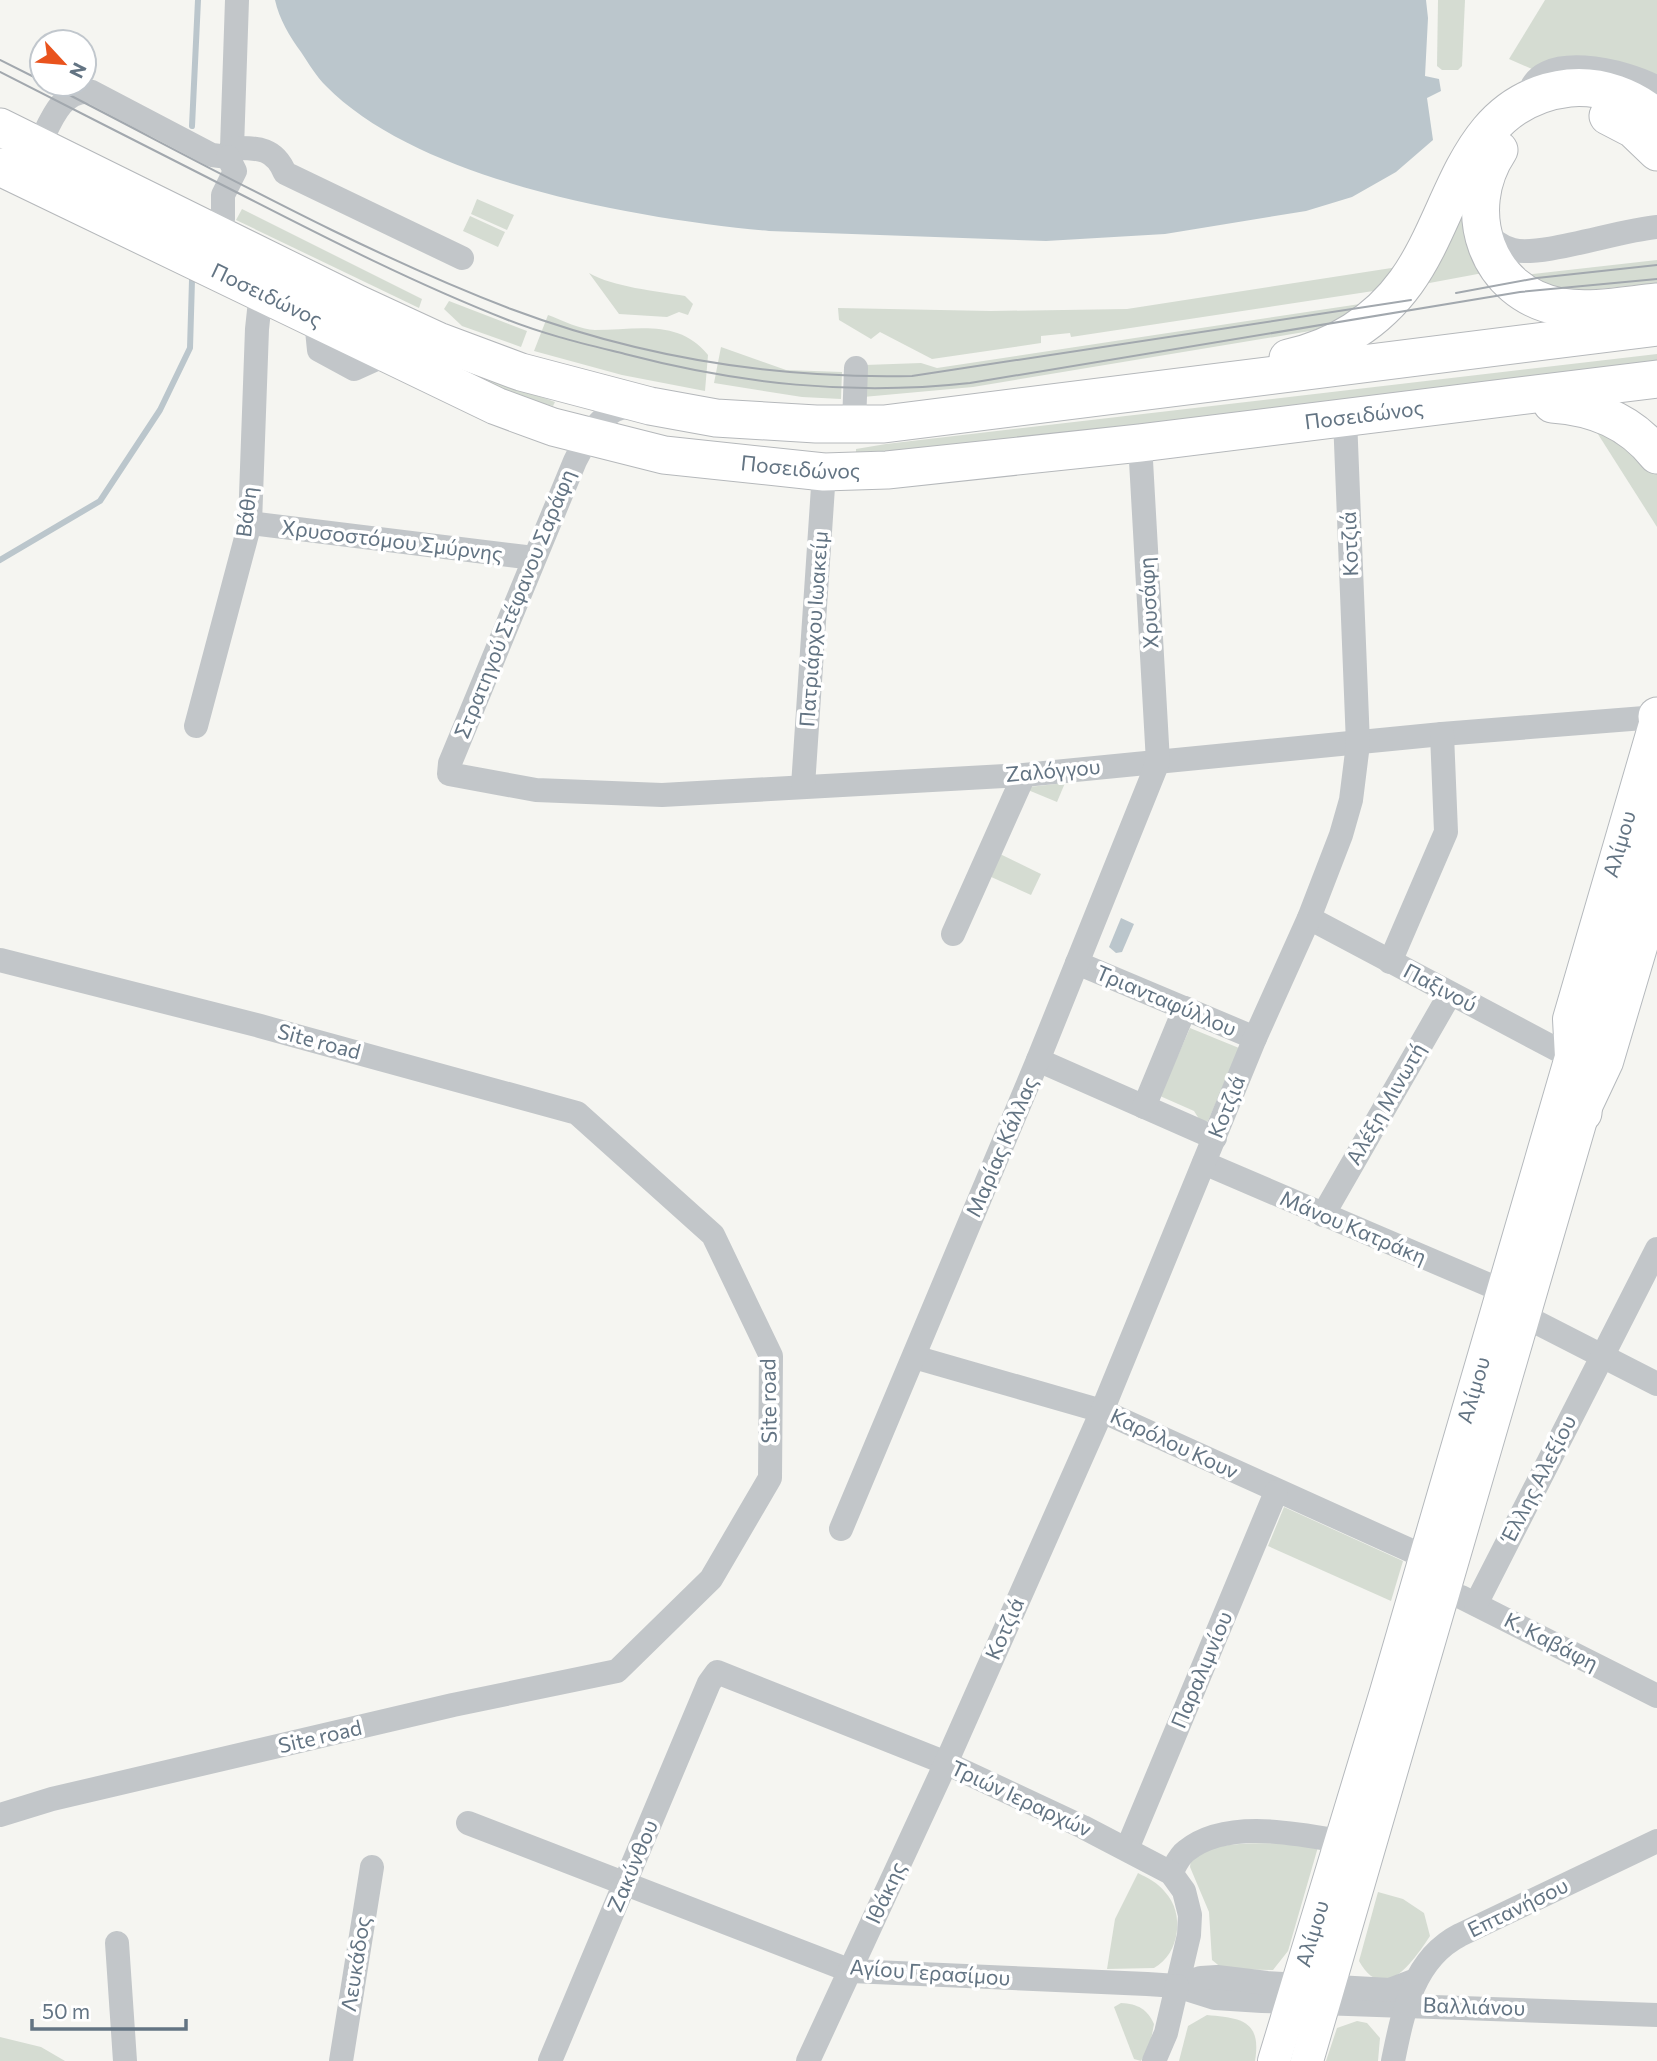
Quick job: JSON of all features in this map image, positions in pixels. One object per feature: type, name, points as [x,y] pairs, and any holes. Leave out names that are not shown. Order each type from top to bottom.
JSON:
[{"type":"highway","points":[[1147,393],[1298,356],[1342,340],[1363,326],[1405,283],[1481,139],[1502,115],[1529,98],[1560,89],[1591,88],[1622,96],[1657,118]]},
{"type":"highway","points":[[1657,152],[1633,129],[1609,116],[1582,111],[1542,118],[1518,131],[1491,162],[1481,187],[1480,228],[1496,266],[1520,292],[1537,300],[1577,309],[1657,302]]},
{"type":"highway","name":"Ποσειδώνος","points":[[0,127],[438,341],[521,372],[650,406],[716,418],[884,424],[1657,327]]},
{"type":"highway","name":"Ποσειδώνος","points":[[0,167],[496,407],[587,436],[664,456],[824,472],[887,470],[1140,443],[1657,379]]},
{"type":"highway","points":[[1495,400],[1577,406],[1603,414],[1627,427],[1657,455]]},
{"type":"highway","points":[[1571,1057],[1657,770]]},
{"type":"highway","points":[[1584,1113],[1587,1059],[1657,811]]},
{"type":"main road","name":"Αλίμου","points":[[1274,2061],[1409,1614],[1571,1057],[1569,1019],[1657,716]]},
{"type":"main road","name":"Αλίμου","points":[[1307,2061],[1584,1113],[1607,1062],[1657,893]]},
{"type":"street","points":[[223,219],[223,195],[235,171],[224,153],[237,0]]},
{"type":"street","points":[[1529,98],[1536,79],[1548,72],[1565,69],[1620,72],[1657,88]]},
{"type":"street","points":[[38,147],[61,103],[82,91],[92,92],[166,131],[224,153],[264,148],[279,160],[285,173],[462,258]]},
{"type":"street","points":[[1480,228],[1513,250],[1531,251],[1620,231],[1657,227]]},
{"type":"street","name":"Βάθη","points":[[196,726],[250,523],[257,329],[261,292]]},
{"type":"street","points":[[854,424],[856,368]]},
{"type":"street","points":[[587,436],[610,414],[633,405],[650,406]]},
{"type":"street","name":"Κοτζιά","points":[[946,1763],[1101,1411],[1255,1038],[1309,918],[1351,800],[1358,744],[1345,418]]},
{"type":"street","name":"Στρατηγού Στέφανου Σαράφη","points":[[449,774],[450,763],[587,436]]},
{"type":"street","name":"Χρυσάφη","points":[[1140,443],[1158,762]]},
{"type":"street","name":"Πατριάρχου Ιωακείμ","points":[[803,786],[824,472]]},
{"type":"street","name":"Χρυσοστόμου Σμύρνης","points":[[250,523],[534,558]]},
{"type":"street","name":"Ζαλόγγου","points":[[449,774],[536,790],[662,795],[1024,775],[1657,716]]},
{"type":"street","points":[[1390,962],[1446,832],[1442,734]]},
{"type":"street","name":"Μαρίας Κάλλας","points":[[841,1529],[1038,1060],[1158,762]]},
{"type":"street","points":[[953,934],[1024,775]]},
{"type":"street","name":"Παξινού","points":[[1309,918],[1571,1057]]},
{"type":"street","name":"Site road","points":[[0,960],[260,1026],[577,1113],[713,1235],[771,1356],[769,1478],[711,1579],[617,1671],[453,1705],[52,1799],[0,1815]]},
{"type":"street","name":"Τριανταφύλλου","points":[[1077,963],[1255,1038]]},
{"type":"street","name":"Αλέξη Μινωτή","points":[[1323,1216],[1450,993]]},
{"type":"street","points":[[1144,1107],[1185,1008]]},
{"type":"street","points":[[1038,1060],[1215,1138]]},
{"type":"street","name":"Μάνου Κατράκη","points":[[1204,1163],[1503,1291]]},
{"type":"street","name":"Έλλης Αλεξίου","points":[[1476,1604],[1657,1249]]},
{"type":"street","points":[[1524,1316],[1657,1384]]},
{"type":"street","name":"Καρόλου Κουν","points":[[914,1357],[1101,1411],[1425,1557]]},
{"type":"street","name":"Παραλιμνίου","points":[[1127,1849],[1276,1492]]},
{"type":"street","name":"Κ. Καβάφη","points":[[1445,1589],[1657,1696]]},
{"type":"street","name":"Τριών Ιεραρχών","points":[[717,1672],[946,1763],[1127,1849],[1171,1873]]},
{"type":"street","name":"Ζακύνθου","points":[[550,2061],[709,1683],[717,1672]]},
{"type":"street","name":"Ιθάκης","points":[[808,2061],[946,1763]]},
{"type":"street","name":"Αγίου Γερασίμου","points":[[468,1823],[851,1971],[1177,1986],[1215,1998],[1293,1993]]},
{"type":"street","points":[[1154,2061],[1167,2033],[1189,1936],[1190,1915],[1184,1891],[1171,1873],[1183,1853],[1215,1837],[1274,1833],[1340,1841]]},
{"type":"street","name":"Επτανήσου","points":[[1393,2061],[1416,1980],[1433,1953],[1450,1940],[1657,1841]]},
{"type":"street","name":"Λευκάδος","points":[[341,2061],[372,1867]]},
{"type":"street","points":[[117,1943],[125,2061]]},
{"type":"street","points":[[1177,1986],[1201,1978],[1217,1977],[1293,1993]]},
{"type":"street","name":"Βαλλιάνου","points":[[1293,1993],[1391,1990],[1416,1980]]},
{"type":"street","name":"Βαλλιάνου","points":[[1327,1994],[1407,2005],[1657,2015]]},
{"type":"shaded area","points":[[275,0],[1426,0],[1428,18],[1425,76],[1439,79],[1441,91],[1427,98],[1433,140],[1396,172],[1352,197],[1306,211],[1165,234],[1046,241],[769,231],[658,217],[596,205],[473,171],[417,147],[367,119],[326,86],[289,34]]},
{"type":"shaded area","points":[[1438,0],[1465,0],[1462,66],[1458,70],[1442,70],[1437,66]]},
{"type":"shaded area","points":[[1545,0],[1657,0],[1657,77],[1532,69],[1509,59]]},
{"type":"shaded area","points":[[477,199],[514,215],[507,230],[471,214]]},
{"type":"shaded area","points":[[1466,199],[1483,273],[1424,284]]},
{"type":"shaded area","points":[[242,209],[422,299],[419,308],[236,220]]},
{"type":"shaded area","points":[[470,216],[505,232],[498,247],[463,231]]},
{"type":"shaded area","points":[[1657,260],[1657,283],[1543,295],[1514,276]]},
{"type":"shaded area","points":[[1398,267],[1380,290],[1071,337],[1070,333],[1041,336],[1041,343],[932,359],[880,332],[871,339],[839,320],[838,308],[991,311],[1127,309]]},
{"type":"shaded area","points":[[589,273],[622,285],[685,296],[693,304],[688,315],[679,312],[667,317],[619,314]]},
{"type":"shaded area","points":[[449,301],[527,331],[521,347],[462,326],[444,309]]},
{"type":"shaded area","points":[[1360,304],[1340,326],[973,387],[863,397],[865,365],[921,363],[937,368]]},
{"type":"shaded area","points":[[548,315],[590,330],[641,328],[684,335],[708,355],[705,391],[622,375],[534,351]]},
{"type":"shaded area","points":[[721,347],[786,370],[842,372],[841,399],[802,397],[714,383]]},
{"type":"shaded area","points":[[1657,354],[1657,362],[934,449],[856,452],[856,449],[886,444]]},
{"type":"shaded area","points":[[468,373],[555,402],[553,406],[517,397]]},
{"type":"shaded area","points":[[1596,431],[1609,433],[1657,470],[1657,527]]},
{"type":"shaded area","points":[[1065,783],[1057,802],[1028,790],[1029,787]]},
{"type":"shaded area","points":[[1000,854],[1041,874],[1031,895],[989,876]]},
{"type":"shaded area","points":[[1121,918],[1134,924],[1122,952],[1116,953],[1109,947]]},
{"type":"shaded area","points":[[1190,1028],[1239,1048],[1208,1121],[1201,1122],[1194,1111],[1160,1096]]},
{"type":"shaded area","points":[[1284,1507],[1403,1561],[1391,1601],[1268,1546]]},
{"type":"shaded area","points":[[1285,1843],[1318,1847],[1288,1951],[1273,1970],[1223,1969],[1212,1960],[1209,1912],[1190,1867],[1191,1859],[1200,1853],[1223,1846]]},
{"type":"shaded area","points":[[1138,1873],[1159,1886],[1171,1901],[1177,1922],[1174,1943],[1163,1962],[1154,1968],[1107,1969],[1115,1919]]},
{"type":"shaded area","points":[[1378,1892],[1403,1899],[1424,1913],[1430,1936],[1407,1966],[1388,1979],[1378,1979],[1369,1974],[1359,1961]]},
{"type":"shaded area","points":[[1121,2003],[1141,2008],[1154,2024],[1150,2045],[1141,2061],[1134,2059],[1114,2007]]},
{"type":"shaded area","points":[[1207,2015],[1239,2020],[1252,2029],[1256,2047],[1255,2061],[1179,2061],[1188,2026]]},
{"type":"shaded area","points":[[1357,2021],[1367,2023],[1380,2038],[1378,2061],[1326,2061],[1337,2028]]},
{"type":"shaded area","points":[[0,2037],[41,2047],[65,2061],[0,2061]]},
{"type":"waterway","points":[[192,126],[198,0]]},
{"type":"waterway","points":[[0,560],[100,501],[160,410],[190,348],[192,280]]},
{"type":"tram line","points":[[0,60],[28,74]]},
{"type":"tram line","points":[[0,72],[339,244],[474,306],[522,325],[580,343],[668,364],[753,380],[796,385],[882,388],[970,383],[1520,292],[1657,279]]},
{"type":"tram line","points":[[75,98],[335,232],[452,285],[559,326],[708,362],[810,374],[912,376],[1411,300]]},
{"type":"tram line","points":[[1456,293],[1537,278],[1657,265]]}]
